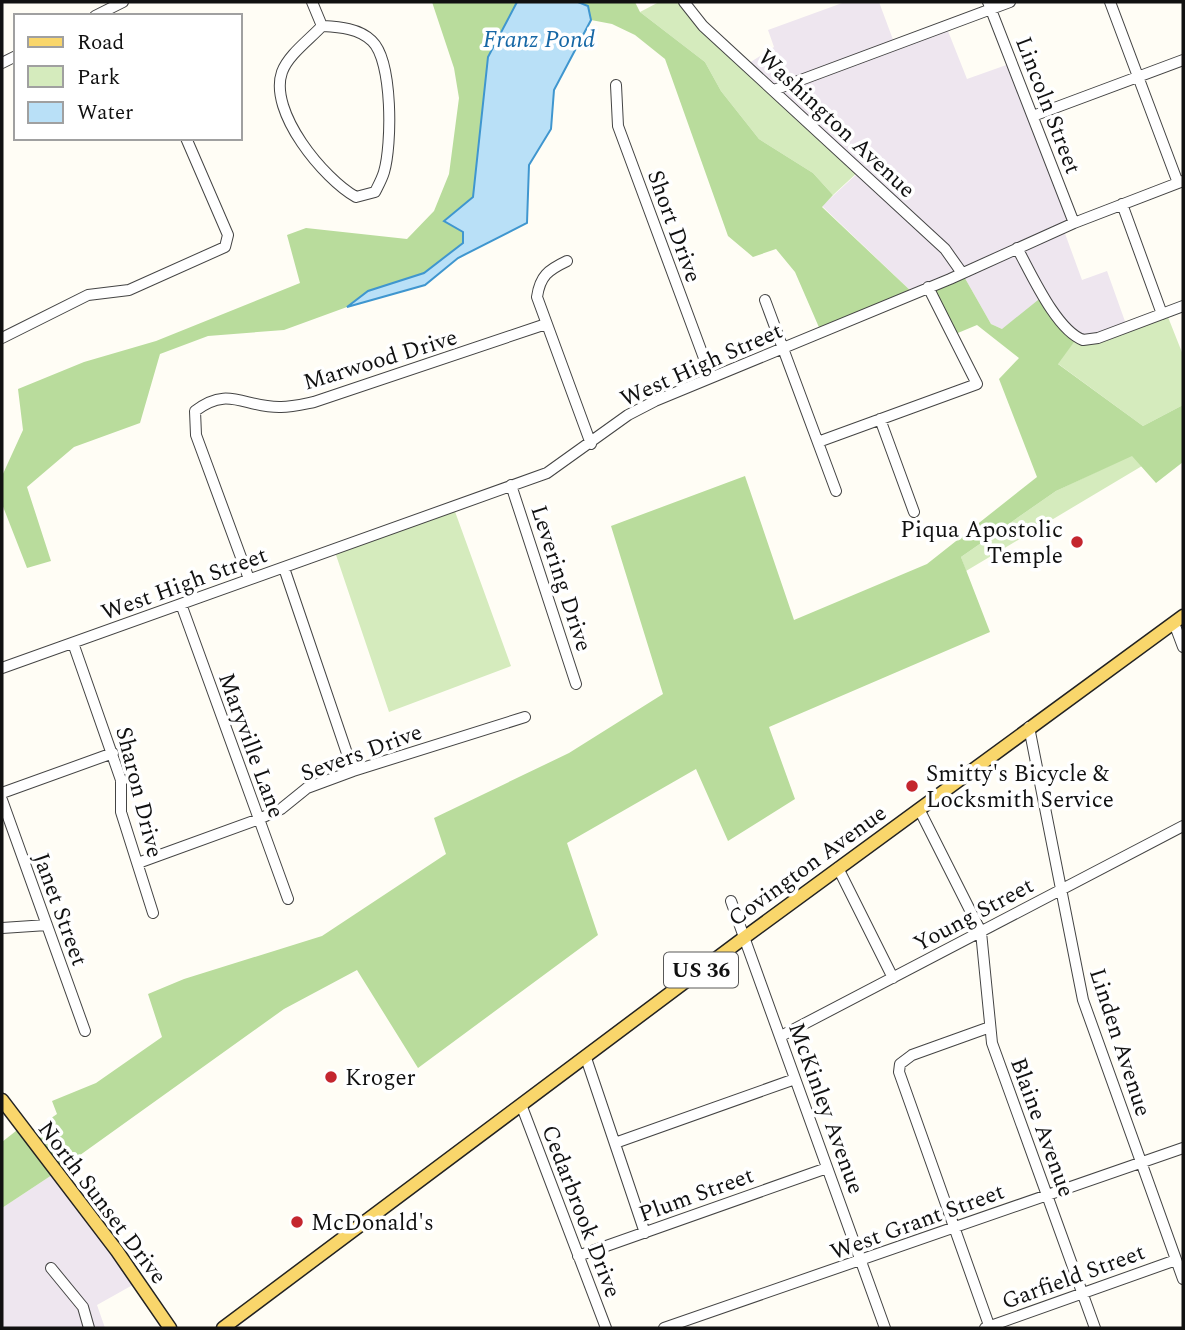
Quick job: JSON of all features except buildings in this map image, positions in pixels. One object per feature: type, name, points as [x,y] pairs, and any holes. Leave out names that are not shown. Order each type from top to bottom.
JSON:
[{"type":"main road","name":"Covington Avenue","points":[[223,1328],[522,1107],[745,937],[1178,619]]},
{"type":"main road","name":"North Sunset Drive","points":[[2,1100],[117,1251],[170,1328]]},
{"type":"street","points":[[102,14],[122,2]]},
{"type":"street","points":[[312,2],[322,26]]},
{"type":"street","points":[[774,90],[990,5],[1010,2]]},
{"type":"street","points":[[1110,2],[1180,182]]},
{"type":"street","name":"Washington Avenue","points":[[688,3],[703,26],[945,249],[962,273]]},
{"type":"street","name":"Lincoln Street","points":[[990,5],[1074,223]]},
{"type":"street","points":[[322,26],[357,32],[370,38],[379,48],[387,80],[388,144],[384,172],[375,192],[356,197],[341,188],[313,157],[286,117],[281,93],[282,72],[322,26]]},
{"type":"street","points":[[1033,116],[1183,60]]},
{"type":"street","name":"Short Drive","points":[[616,85],[618,126],[711,377]]},
{"type":"street","points":[[2,338],[88,295],[129,290],[225,247],[228,235],[187,140]]},
{"type":"street","name":"West High Street","points":[[2,668],[547,473],[628,415],[1074,223],[1180,182]]},
{"type":"street","points":[[1122,204],[1162,314]]},
{"type":"street","points":[[1017,248],[1043,296],[1070,331],[1083,340],[1098,338],[1183,306]]},
{"type":"street","points":[[567,261],[548,270],[539,282],[537,297],[591,444]]},
{"type":"street","points":[[818,442],[976,384],[972,371],[928,287]]},
{"type":"street","points":[[765,300],[785,347],[836,492]]},
{"type":"street","name":"Marwood Drive","points":[[249,579],[196,435],[195,411],[211,399],[236,397],[249,403],[281,407],[314,402],[546,324]]},
{"type":"street","points":[[880,419],[914,512]]},
{"type":"street","name":"Levering Drive","points":[[511,485],[576,684]]},
{"type":"street","points":[[284,568],[353,771]]},
{"type":"street","name":"Maryville Lane","points":[[181,604],[288,899]]},
{"type":"street","points":[[1178,619],[1183,647]]},
{"type":"street","name":"Sharon Drive","points":[[74,643],[121,780],[121,812],[153,913]]},
{"type":"street","name":"Severs Drive","points":[[138,863],[259,819],[281,809],[307,788],[525,717]]},
{"type":"street","name":"Linden Avenue","points":[[1029,727],[1083,1000],[1183,1279]]},
{"type":"street","points":[[2,793],[113,753]]},
{"type":"street","name":"Janet Street","points":[[2,800],[85,1031]]},
{"type":"street","points":[[919,810],[981,932]]},
{"type":"street","name":"Young Street","points":[[781,1037],[1183,826]]},
{"type":"street","points":[[838,868],[893,978]]},
{"type":"street","name":"McKinley Avenue","points":[[731,901],[885,1328]]},
{"type":"street","points":[[2,928],[47,925]]},
{"type":"street","name":"Blaine Avenue","points":[[981,932],[992,1043],[1095,1328]]},
{"type":"street","points":[[988,1328],[901,1080],[900,1064],[912,1055],[990,1027]]},
{"type":"street","points":[[586,1058],[645,1233]]},
{"type":"street","points":[[615,1143],[795,1079]]},
{"type":"street","name":"Cedarbrook Drive","points":[[522,1107],[606,1328]]},
{"type":"street","name":"West Grant Street","points":[[664,1328],[1183,1148]]},
{"type":"street","name":"Plum Street","points":[[578,1256],[827,1168]]},
{"type":"street","name":"Garfield Street","points":[[988,1328],[1176,1260]]},
{"type":"street","points":[[51,1268],[83,1307],[89,1328]]},
{"type":"shaded area","points":[[845,2],[879,2],[895,45],[946,26],[967,79],[1012,63],[1074,223],[1063,228],[1082,280],[1107,271],[1127,327],[1098,338],[1002,329],[991,324],[962,273],[914,294],[822,206],[860,171],[746,65],[774,47],[768,30]]},
{"type":"shaded area","points":[[55,1173],[138,1282],[97,1305],[105,1328],[2,1328],[2,1208]]},
{"type":"green space","points":[[432,2],[517,2],[488,57],[473,197],[445,221],[463,232],[463,243],[424,273],[368,291],[347,307],[284,330],[208,336],[160,354],[140,423],[74,447],[27,487],[51,561],[27,568],[2,504],[2,476],[23,430],[18,389],[84,362],[156,341],[300,283],[287,235],[306,228],[407,239],[434,211],[449,174],[459,98],[454,68]]},
{"type":"green space","points":[[578,2],[635,2],[640,12],[705,62],[721,91],[759,139],[813,173],[833,195],[822,207],[914,294],[821,332],[795,272],[776,249],[753,257],[728,236],[665,59],[635,35],[612,24],[591,20],[588,6]]},
{"type":"green space","points":[[659,2],[684,2],[860,170],[833,195],[813,173],[759,139],[721,91],[705,62],[640,12]]},
{"type":"green space","points":[[962,273],[991,324],[1002,329],[1043,296],[1077,338],[1058,364],[1143,426],[1183,405],[1183,462],[1156,483],[1132,456],[1056,491],[961,557],[990,632],[769,727],[795,799],[728,841],[696,769],[567,843],[598,935],[418,1068],[357,970],[284,1009],[2,1208],[2,1142],[21,1127],[27,1135],[57,1114],[52,1101],[96,1083],[162,1037],[148,994],[184,979],[322,936],[446,854],[434,818],[569,753],[663,694],[611,526],[745,476],[794,620],[927,564],[1037,477],[999,379],[1019,358],[977,325],[953,335],[928,287]]},
{"type":"green space","points":[[1166,312],[1183,355],[1183,405],[1143,426],[1057,363],[1077,338],[1083,340]]},
{"type":"green space","points":[[1132,455],[1142,466],[966,571],[961,557],[1056,491]]},
{"type":"green space","points":[[453,506],[511,666],[389,712],[334,549]]},
{"type":"water","name":"Franz Pond","points":[[517,2],[578,2],[588,6],[591,20],[554,90],[551,129],[529,165],[527,223],[458,258],[425,285],[347,307],[368,291],[424,273],[463,243],[463,232],[444,221],[473,197],[488,57]]},
{"type":"place","name":"Piqua Apostolic Temple","points":[[1077,542]]},
{"type":"place","name":"Smitty's Bicycle & Locksmith Service","points":[[912,786]]},
{"type":"place","name":"Kroger","points":[[331,1077]]},
{"type":"place","name":"McDonald's","points":[[297,1222]]}]
